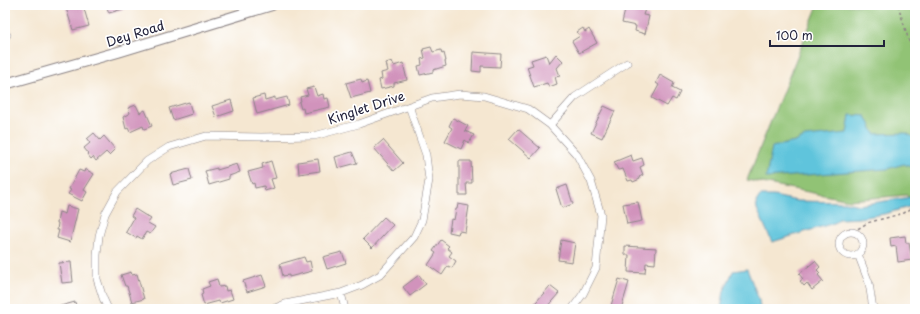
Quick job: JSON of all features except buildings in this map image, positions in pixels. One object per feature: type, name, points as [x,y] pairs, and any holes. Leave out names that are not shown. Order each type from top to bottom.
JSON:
[{"type":"main road","name":"Dey Road","points":[[5,84],[118,52],[272,5]]},
{"type":"street","points":[[550,125],[575,97],[627,63]]},
{"type":"street","name":"Kinglet Drive","points":[[108,309],[97,279],[99,236],[106,214],[117,192],[147,161],[169,147],[206,136],[314,136],[359,124],[432,98],[460,94],[484,96],[528,109],[550,125],[577,155],[591,181],[600,215],[596,268],[583,294],[572,309]]},
{"type":"street","points":[[273,309],[284,304],[341,293],[362,285],[380,275],[414,237],[422,220],[429,180],[426,155],[409,106]]},
{"type":"street","points":[[853,232],[858,234],[863,241],[863,247],[858,254],[851,256],[843,253],[840,248],[840,240],[845,234],[853,232]]},
{"type":"street","points":[[858,254],[869,283],[873,309]]},
{"type":"street","points":[[341,293],[345,309]]},
{"type":"path","points":[[898,5],[915,61]]},
{"type":"path","points":[[853,232],[867,223],[904,213],[915,206]]},
{"type":"green space","points":[[818,5],[915,5],[915,215],[907,195],[849,200],[747,180]]},
{"type":"water","points":[[850,115],[866,116],[875,134],[906,133],[915,138],[915,169],[904,164],[887,169],[766,178],[772,147],[795,142],[805,137],[847,133]]},
{"type":"water","points":[[760,196],[774,196],[797,201],[845,202],[859,205],[911,197],[913,201],[909,207],[884,214],[859,218],[839,219],[834,223],[772,242],[757,209],[756,202]]},
{"type":"water","points":[[747,269],[759,300],[760,309],[721,309],[724,291],[733,271]]}]
